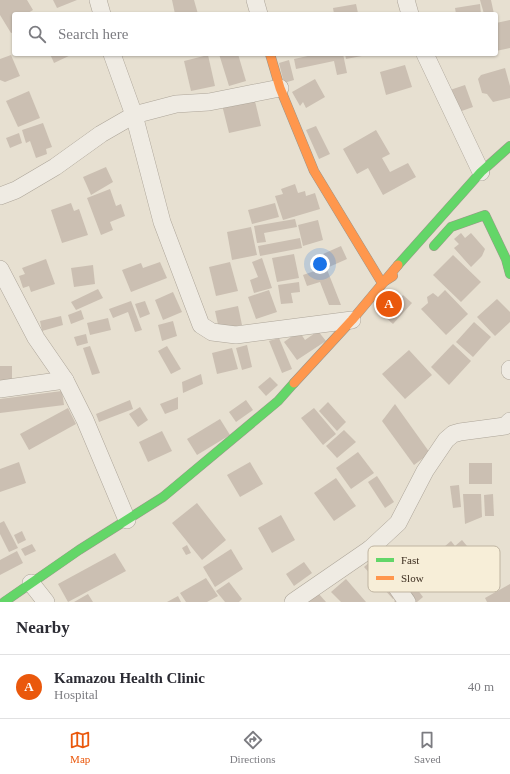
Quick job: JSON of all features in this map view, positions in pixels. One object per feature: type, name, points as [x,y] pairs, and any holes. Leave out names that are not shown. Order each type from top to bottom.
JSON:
[{"type":"street","points":[[98,0],[101,12]]},
{"type":"street","points":[[255,0],[258,12]]},
{"type":"street","points":[[406,0],[409,12]]},
{"type":"street","points":[[113,56],[134,115],[162,222],[201,325],[212,332],[236,335],[352,320]]},
{"type":"street","points":[[271,56],[280,88],[314,171],[382,282]]},
{"type":"street","points":[[426,56],[481,172]]},
{"type":"street","points":[[0,196],[16,190],[55,167],[101,134],[134,115],[176,104],[209,102],[280,88]]},
{"type":"street","points":[[4,602],[79,550],[163,497],[278,401],[352,320],[382,282],[481,172],[510,146]]},
{"type":"street","points":[[426,255],[451,227],[486,215],[506,259],[510,274]]},
{"type":"street","points":[[382,282],[414,263]]},
{"type":"street","points":[[0,270],[36,338],[65,380],[85,420],[127,520]]},
{"type":"street","points":[[0,389],[65,380]]},
{"type":"street","points":[[373,546],[398,523],[425,471],[446,440],[453,434],[460,432],[505,426],[510,422]]},
{"type":"street","points":[[293,602],[368,550]]},
{"type":"street","points":[[31,583],[46,602]]},
{"type":"street","points":[[399,592],[406,602]]},
{"type":"building","points":[[0,0],[27,0],[33,10],[30,12],[12,12],[11,33],[0,15]]},
{"type":"building","points":[[53,0],[77,0],[57,8]]},
{"type":"building","points":[[172,0],[194,0],[197,12],[175,12]]},
{"type":"building","points":[[480,0],[491,0],[494,12],[483,12]]},
{"type":"building","points":[[356,4],[358,12],[334,12],[333,8]]},
{"type":"building","points":[[480,4],[481,12],[456,12],[455,8]]},
{"type":"building","points":[[510,20],[510,48],[498,51],[498,23]]},
{"type":"building","points":[[11,55],[20,76],[5,82],[0,80],[0,59]]},
{"type":"building","points":[[51,56],[69,56],[54,63]]},
{"type":"building","points":[[208,56],[215,86],[191,91],[184,61]]},
{"type":"building","points":[[220,56],[239,56],[246,81],[229,86]]},
{"type":"building","points":[[308,56],[343,56],[347,73],[337,75],[334,61],[296,69],[294,59]]},
{"type":"building","points":[[345,56],[362,56],[346,59]]},
{"type":"building","points":[[289,60],[294,80],[284,83],[279,63]]},
{"type":"building","points":[[405,65],[412,87],[386,95],[380,72]]},
{"type":"building","points":[[505,68],[510,86],[510,98],[493,102],[487,94],[482,93],[478,79],[481,75]]},
{"type":"building","points":[[315,79],[325,97],[306,108],[303,102],[300,106],[292,92]]},
{"type":"building","points":[[465,85],[473,107],[456,113],[447,91]]},
{"type":"building","points":[[29,91],[40,118],[18,127],[6,101]]},
{"type":"building","points":[[254,97],[261,126],[229,133],[222,105]]},
{"type":"building","points":[[43,123],[52,147],[46,149],[47,154],[36,158],[30,141],[26,143],[22,130]]},
{"type":"building","points":[[316,126],[330,154],[319,159],[306,130]]},
{"type":"building","points":[[376,130],[390,154],[382,158],[390,172],[408,163],[416,177],[383,195],[368,168],[357,174],[343,149]]},
{"type":"building","points":[[19,133],[22,143],[10,148],[6,138]]},
{"type":"building","points":[[106,167],[113,182],[91,195],[83,177]]},
{"type":"building","points":[[295,184],[298,193],[305,191],[306,196],[315,193],[320,209],[283,220],[275,196],[283,194],[281,189]]},
{"type":"building","points":[[110,189],[116,206],[121,204],[125,216],[110,222],[113,230],[101,235],[87,198]]},
{"type":"building","points":[[71,203],[74,211],[79,209],[88,235],[62,243],[51,210]]},
{"type":"building","points":[[275,203],[279,217],[252,224],[248,210]]},
{"type":"building","points":[[295,219],[297,227],[264,233],[266,242],[257,243],[254,226]]},
{"type":"building","points":[[318,220],[323,240],[303,246],[298,225]]},
{"type":"building","points":[[251,227],[257,255],[232,260],[227,232]]},
{"type":"building","points":[[461,233],[465,238],[471,233],[485,249],[482,256],[471,267],[454,248],[459,244],[454,239]]},
{"type":"building","points":[[300,238],[302,248],[260,256],[258,246]]},
{"type":"building","points":[[341,246],[347,259],[329,267],[323,254]]},
{"type":"building","points":[[294,254],[299,278],[277,282],[272,258]]},
{"type":"building","points":[[453,255],[481,282],[461,302],[433,275]]},
{"type":"building","points":[[262,258],[272,288],[254,293],[250,280],[258,277],[252,262]]},
{"type":"building","points":[[46,259],[55,284],[31,292],[29,286],[23,288],[19,276],[25,274],[22,268]]},
{"type":"building","points":[[160,262],[167,278],[131,292],[122,270],[141,263],[143,268]]},
{"type":"building","points":[[230,262],[238,291],[216,296],[209,267]]},
{"type":"building","points":[[93,265],[95,284],[74,287],[71,268]]},
{"type":"building","points":[[326,267],[341,305],[329,305],[320,282],[307,286],[303,275]]},
{"type":"building","points":[[299,282],[300,292],[291,293],[293,303],[281,304],[278,285]]},
{"type":"building","points":[[98,289],[103,298],[76,310],[71,302]]},
{"type":"building","points":[[269,290],[277,312],[256,319],[248,297]]},
{"type":"building","points":[[445,290],[468,314],[446,335],[421,309],[428,303],[427,297],[433,293],[438,297]]},
{"type":"building","points":[[173,292],[182,312],[163,320],[155,300]]},
{"type":"building","points":[[403,295],[412,303],[393,324],[384,316]]},
{"type":"building","points":[[497,299],[510,312],[510,322],[495,336],[477,317]]},
{"type":"building","points":[[131,301],[142,330],[135,332],[128,312],[113,318],[109,309]]},
{"type":"building","points":[[145,301],[150,314],[140,318],[135,304]]},
{"type":"building","points":[[238,306],[242,325],[219,329],[215,311]]},
{"type":"building","points":[[81,310],[84,319],[71,324],[68,315]]},
{"type":"building","points":[[61,316],[63,325],[42,331],[40,321]]},
{"type":"building","points":[[108,318],[111,330],[90,335],[87,323]]},
{"type":"building","points":[[173,321],[177,336],[162,341],[158,325]]},
{"type":"building","points":[[474,322],[491,337],[473,357],[456,342]]},
{"type":"building","points":[[299,331],[305,340],[318,331],[326,341],[297,360],[284,342]]},
{"type":"building","points":[[86,334],[88,343],[77,346],[74,337]]},
{"type":"building","points":[[279,338],[292,369],[282,373],[269,341]]},
{"type":"building","points":[[453,344],[471,361],[449,385],[431,367]]},
{"type":"building","points":[[247,345],[252,367],[242,370],[236,348]]},
{"type":"building","points":[[90,346],[100,373],[92,375],[83,348]]},
{"type":"building","points":[[167,346],[181,369],[171,374],[158,351]]},
{"type":"building","points":[[232,348],[238,369],[217,374],[212,353]]},
{"type":"building","points":[[409,350],[432,375],[405,399],[382,374]]},
{"type":"building","points":[[0,366],[12,366],[12,384],[0,383]]},
{"type":"building","points":[[201,374],[203,384],[183,393],[182,382]]},
{"type":"building","points":[[270,377],[278,385],[266,396],[258,387]]},
{"type":"building","points":[[62,391],[64,405],[0,413],[0,399]]},
{"type":"building","points":[[178,397],[178,409],[165,414],[160,404]]},
{"type":"building","points":[[130,400],[133,409],[99,422],[96,414]]},
{"type":"building","points":[[246,400],[253,410],[236,422],[229,412]]},
{"type":"building","points":[[328,402],[346,422],[337,431],[319,411]]},
{"type":"building","points":[[395,404],[430,453],[414,465],[382,421]]},
{"type":"building","points":[[140,407],[148,420],[138,427],[129,414]]},
{"type":"building","points":[[68,408],[76,424],[29,450],[20,434]]},
{"type":"building","points":[[314,408],[336,434],[323,445],[301,418]]},
{"type":"building","points":[[220,419],[230,435],[197,455],[187,439]]},
{"type":"building","points":[[344,430],[356,442],[337,458],[326,446]]},
{"type":"building","points":[[162,431],[172,451],[148,462],[139,442]]},
{"type":"building","points":[[358,452],[374,473],[351,489],[336,468]]},
{"type":"building","points":[[19,462],[26,483],[0,492],[0,469]]},
{"type":"building","points":[[250,462],[263,484],[240,497],[227,475]]},
{"type":"building","points":[[469,463],[492,463],[492,484],[469,484]]},
{"type":"building","points":[[377,476],[394,502],[385,508],[368,482]]},
{"type":"building","points":[[336,478],[356,506],[334,521],[314,493]]},
{"type":"building","points":[[459,485],[461,507],[453,508],[450,486]]},
{"type":"building","points":[[463,494],[481,494],[482,517],[465,524]]},
{"type":"building","points":[[493,494],[494,516],[485,516],[484,495]]},
{"type":"building","points":[[197,503],[226,540],[202,560],[172,523]]},
{"type":"building","points":[[281,515],[295,540],[272,553],[258,528]]},
{"type":"building","points":[[4,521],[18,548],[9,552],[0,534],[0,523]]},
{"type":"building","points":[[22,531],[26,540],[18,544],[14,535]]},
{"type":"building","points":[[462,540],[467,546],[455,546]]},
{"type":"building","points":[[451,541],[455,546],[445,546]]},
{"type":"building","points":[[32,544],[36,551],[25,556],[21,549]]},
{"type":"building","points":[[187,545],[191,553],[186,555],[182,548]]},
{"type":"building","points":[[231,549],[243,569],[215,587],[203,567]]},
{"type":"building","points":[[17,551],[23,563],[0,575],[0,560]]},
{"type":"building","points":[[115,553],[126,571],[68,602],[58,584]]},
{"type":"building","points":[[304,562],[312,573],[294,586],[286,574]]},
{"type":"building","points":[[368,564],[368,571],[364,567]]},
{"type":"building","points":[[206,578],[218,596],[207,602],[186,602],[180,593]]},
{"type":"building","points":[[346,579],[366,602],[341,602],[331,592]]},
{"type":"building","points":[[229,582],[242,599],[239,602],[225,602],[216,591]]},
{"type":"building","points":[[510,584],[510,602],[487,602],[485,598],[496,592],[500,592],[500,590]]},
{"type":"building","points":[[387,592],[401,592],[393,599]]},
{"type":"building","points":[[405,592],[419,592],[423,597],[417,602],[394,601]]},
{"type":"building","points":[[318,593],[326,602],[308,602]]},
{"type":"building","points":[[88,594],[93,602],[74,602]]},
{"type":"building","points":[[178,596],[181,602],[167,602]]},
{"type":"traffic: fast","points":[[398,265],[481,172],[510,146]]},
{"type":"traffic: fast","points":[[434,246],[451,227],[485,215],[506,259],[510,274]]},
{"type":"traffic: fast","points":[[4,602],[79,550],[163,497],[278,401],[294,383]]},
{"type":"traffic: slow","points":[[271,56],[280,88],[314,171],[382,283],[393,276]]},
{"type":"traffic: slow","points":[[294,383],[352,320],[398,265]]},
{"type":"place","name":"Kamazou Health Clinic","points":[[389,304]]}]
